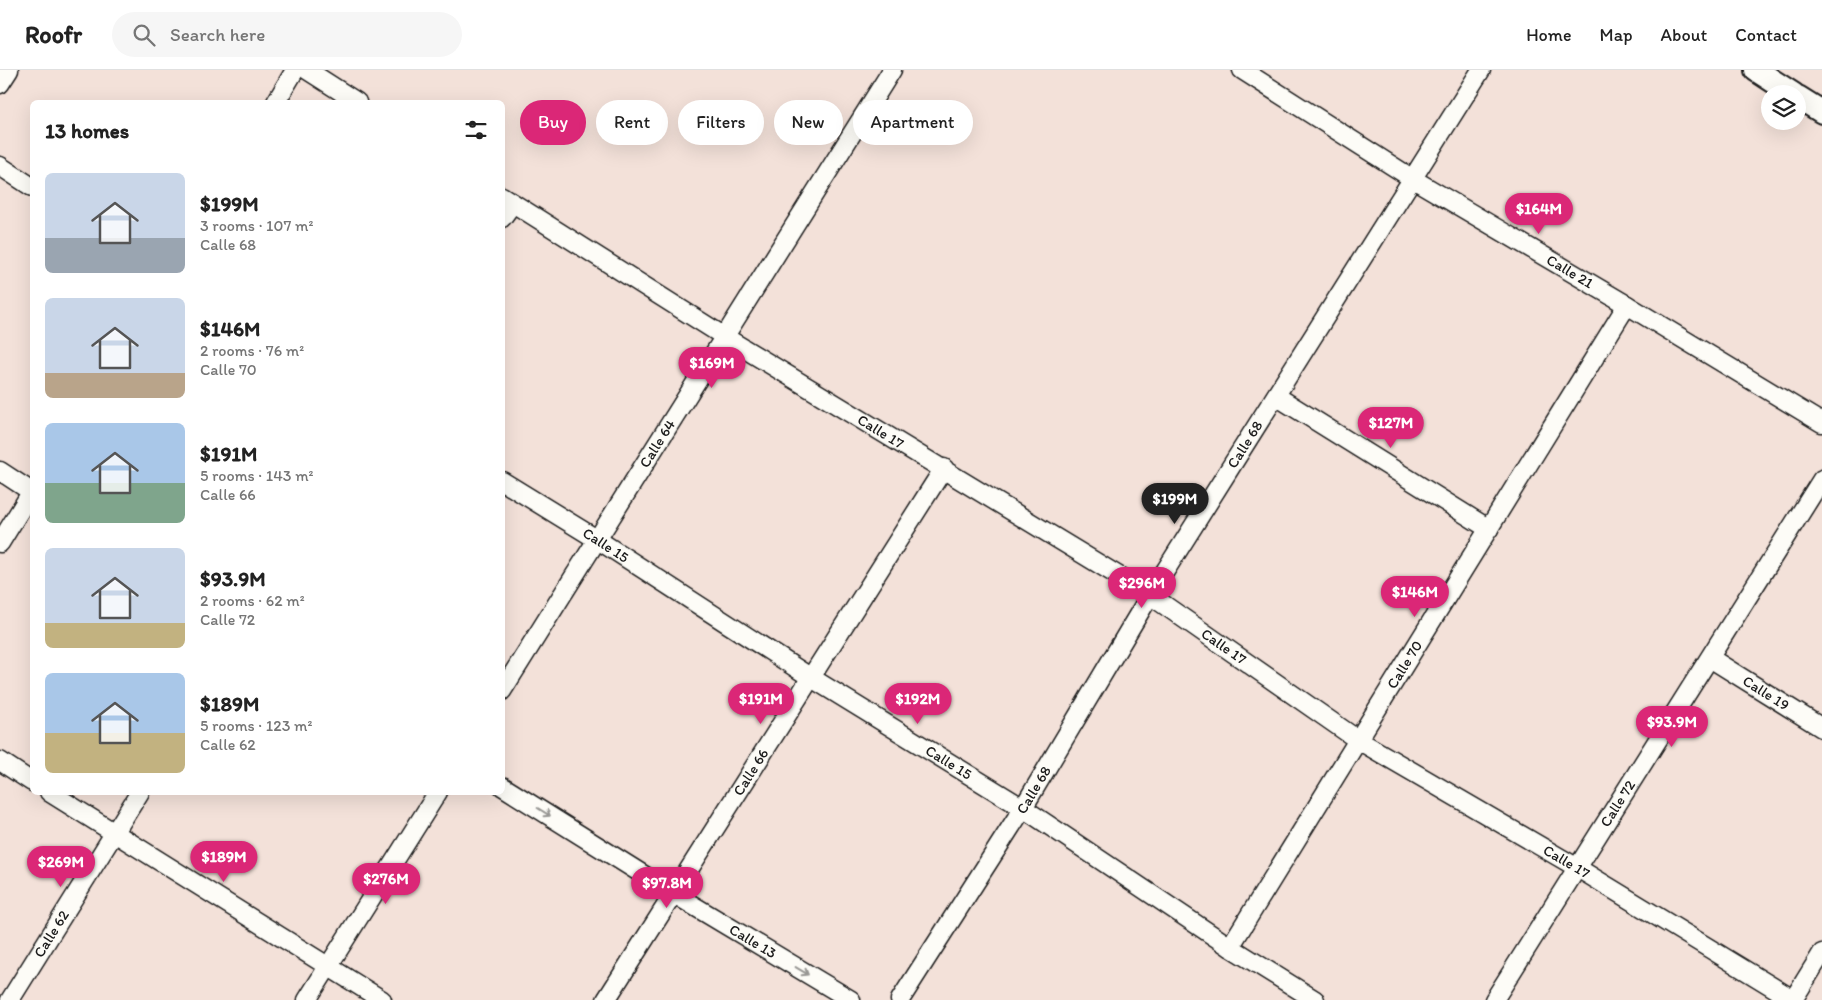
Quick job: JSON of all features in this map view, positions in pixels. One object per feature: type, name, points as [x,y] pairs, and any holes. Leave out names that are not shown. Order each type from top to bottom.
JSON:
[{"type":"street","points":[[0,84],[9,70]]},
{"type":"street","points":[[277,100],[295,70]]},
{"type":"street","points":[[307,70],[354,100]]},
{"type":"street","name":"Calle 64","points":[[505,685],[892,70]]},
{"type":"street","name":"Calle 21","points":[[1242,70],[1413,179],[1822,423]]},
{"type":"street","name":"Calle 68","points":[[900,1000],[1023,808],[1150,595],[1481,70]]},
{"type":"street","points":[[1756,70],[1779,85]]},
{"type":"street","points":[[1806,102],[1822,112]]},
{"type":"street","points":[[0,166],[30,186]]},
{"type":"street","name":"Calle 17","points":[[508,199],[725,336],[1150,595],[1358,740],[1576,867],[1793,1000]]},
{"type":"street","name":"Calle 70","points":[[1230,947],[1627,305]]},
{"type":"street","points":[[1276,396],[1489,529]]},
{"type":"street","name":"Calle 66","points":[[606,1000],[944,468]]},
{"type":"street","points":[[0,471],[30,490]]},
{"type":"street","name":"Calle 72","points":[[1494,1000],[1822,479]]},
{"type":"street","name":"Calle 15","points":[[505,483],[598,540],[810,678],[1023,808],[1230,947],[1315,1000]]},
{"type":"street","points":[[0,543],[30,494]]},
{"type":"street","name":"Calle 19","points":[[1710,658],[1822,728]]},
{"type":"street","points":[[0,761],[30,781]]},
{"type":"street","name":"Calle 13","points":[[505,788],[674,894],[851,1000]]},
{"type":"street","points":[[54,795],[382,1000]]},
{"type":"street","name":"Calle 62","points":[[10,1000],[138,795]]},
{"type":"street","points":[[307,1000],[436,795]]},
{"type":"street","points":[[1793,1000],[1822,953]]}]
